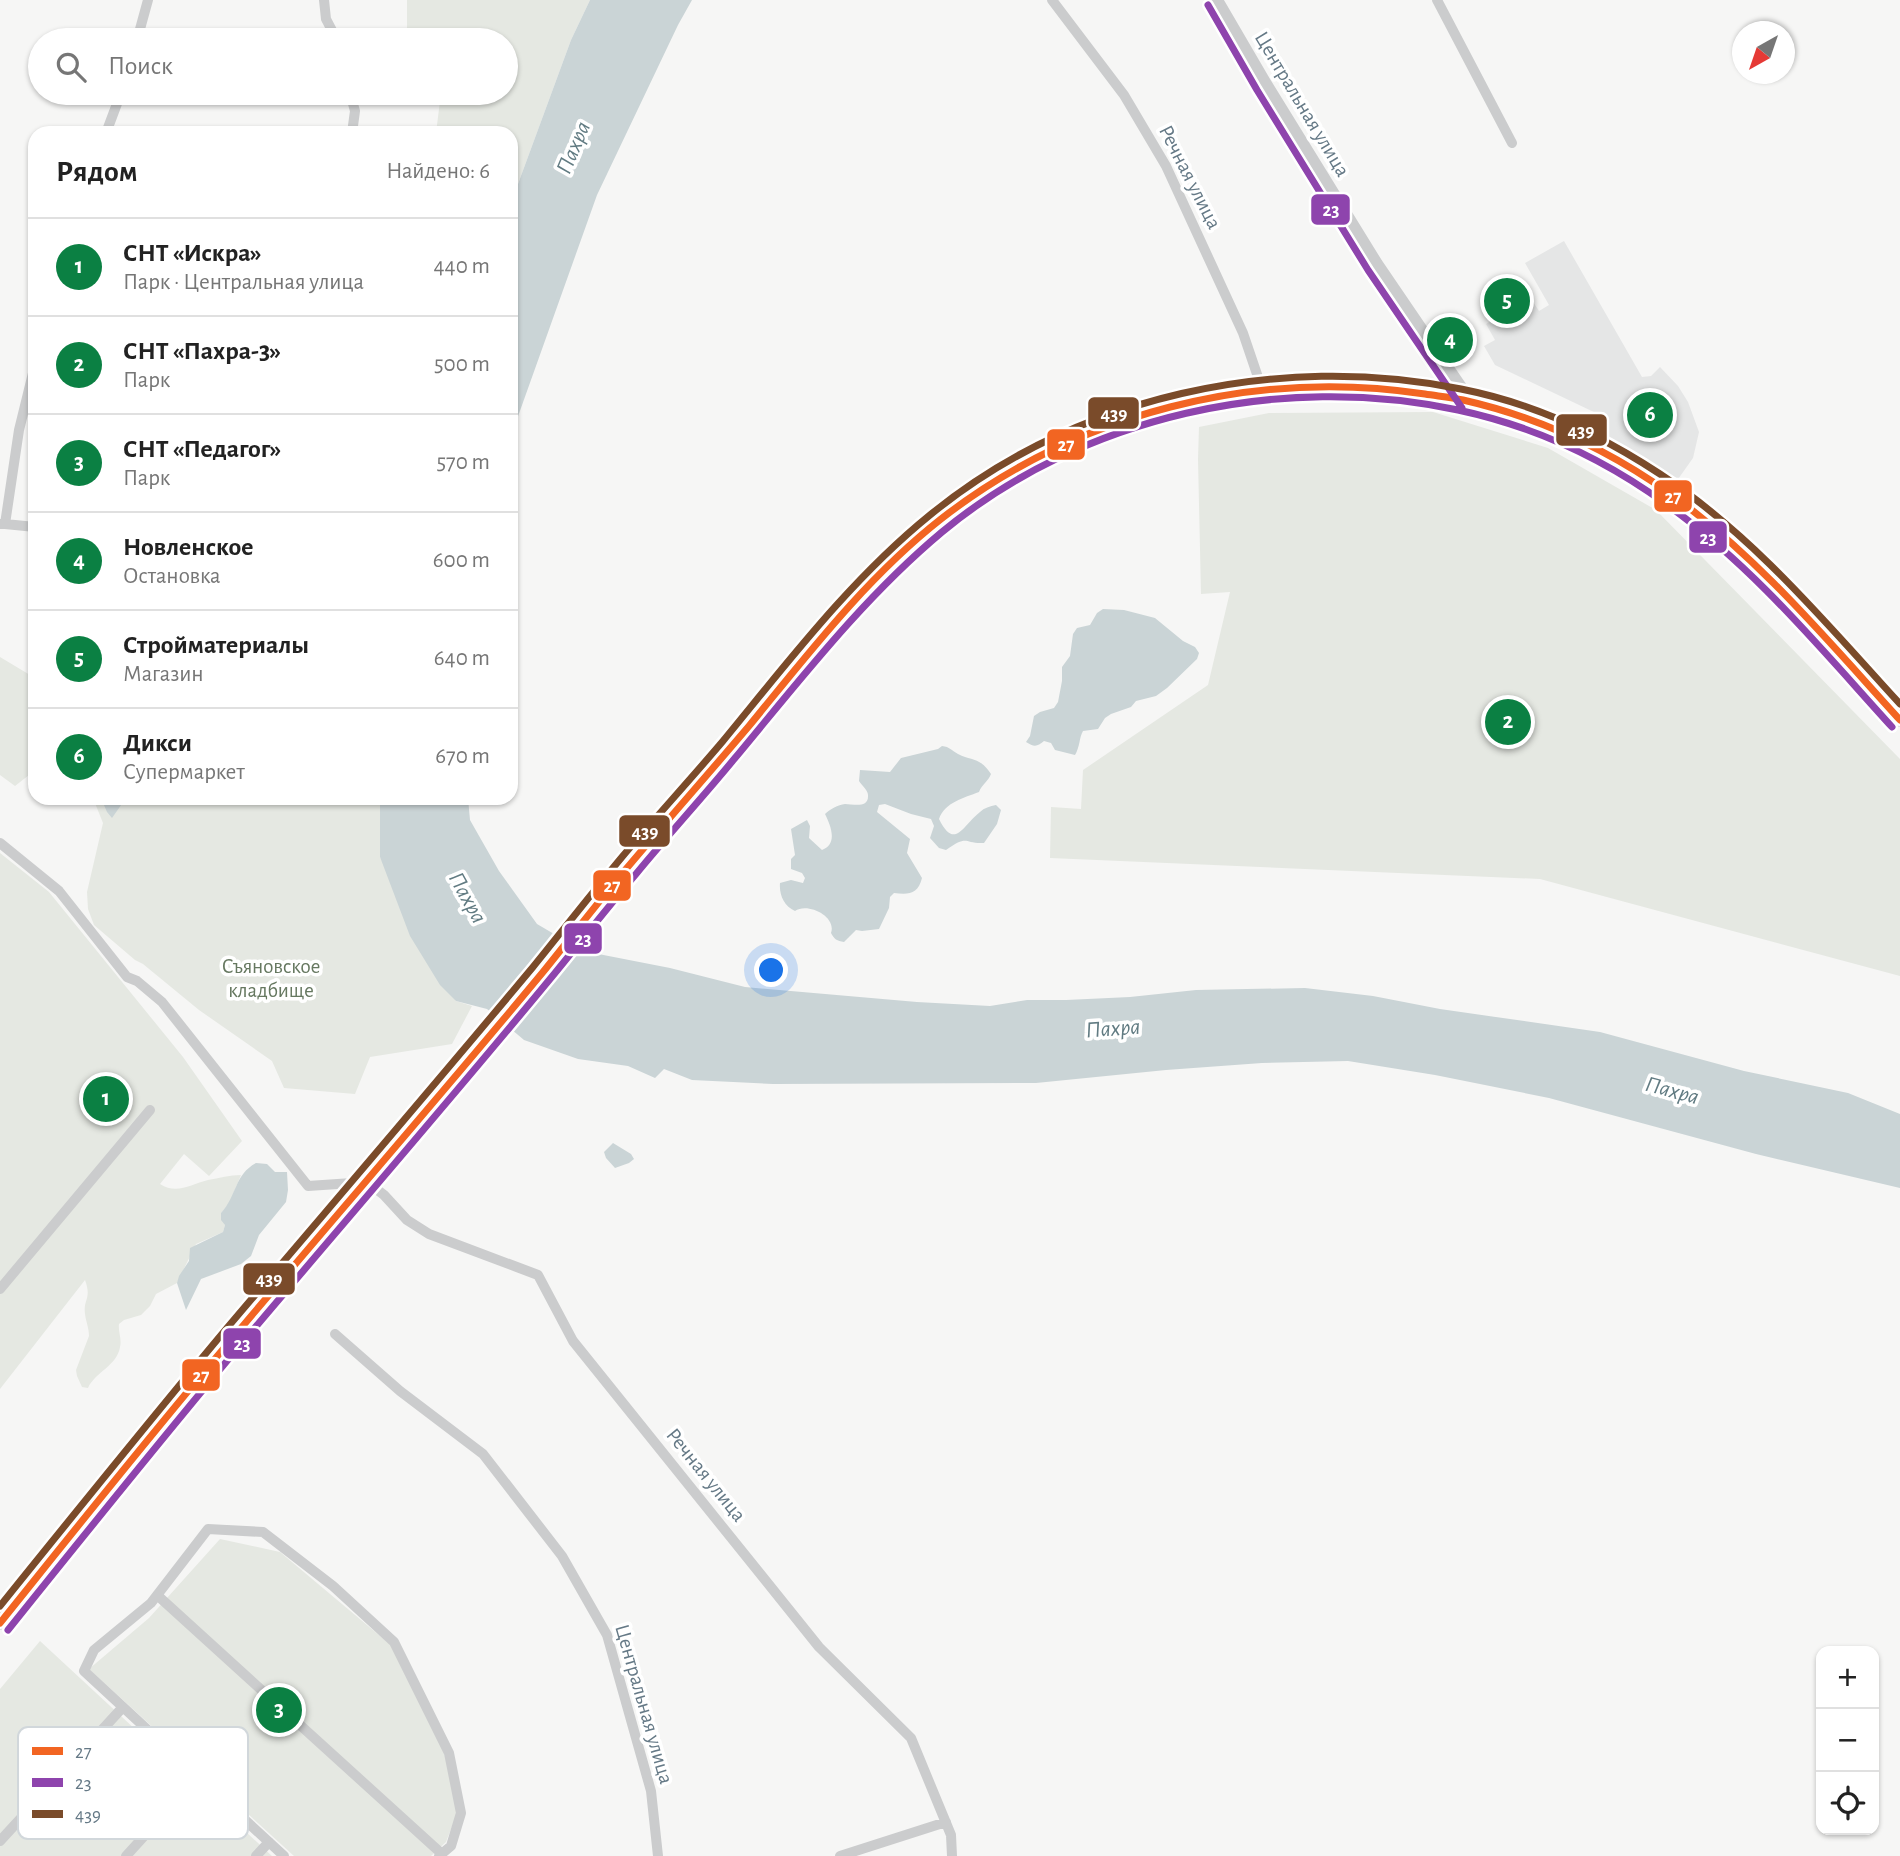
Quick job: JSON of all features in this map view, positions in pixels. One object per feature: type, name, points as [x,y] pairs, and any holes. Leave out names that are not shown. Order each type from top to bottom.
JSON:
[{"type":"main road","points":[[0,1623],[234,1336],[825,634],[903,552],[946,515],[1016,467],[1051,449],[1154,410],[1262,389],[1334,386],[1405,390],[1471,402],[1538,423],[1629,467],[1671,494],[1717,529],[1761,570],[1900,720]]},
{"type":"street","points":[[140,28],[148,0]]},
{"type":"street","points":[[324,0],[326,19],[331,28]]},
{"type":"street","name":"Речная улица","points":[[1052,0],[1124,95],[1166,166],[1243,333],[1262,389]]},
{"type":"street","name":"Центральная улица","points":[[1217,0],[1377,264],[1471,402]]},
{"type":"street","points":[[1437,0],[1512,143]]},
{"type":"street","points":[[109,126],[116,105]]},
{"type":"street","points":[[353,105],[353,126]]},
{"type":"street","points":[[28,393],[2,524],[28,526]]},
{"type":"street","points":[[0,843],[59,891],[127,977],[137,981],[162,1002],[308,1186],[366,1182]]},
{"type":"street","points":[[0,1289],[150,1110]]},
{"type":"street","name":"Речная улица","points":[[366,1182],[384,1195],[407,1220],[429,1234],[538,1275],[573,1341],[811,1637],[911,1738],[951,1835],[952,1856]]},
{"type":"street","name":"Центральная улица","points":[[335,1334],[400,1391],[483,1454],[562,1556],[607,1635],[651,1791],[658,1856]]},
{"type":"street","points":[[144,1727],[84,1671],[94,1650],[151,1603],[157,1595],[208,1529],[263,1532],[343,1595],[394,1642],[449,1753],[461,1813],[451,1846],[441,1855],[157,1595]]},
{"type":"street","points":[[105,1727],[123,1707]]},
{"type":"street","points":[[0,1841],[18,1821]]},
{"type":"street","points":[[840,1856],[946,1822]]},
{"type":"street","points":[[248,1823],[284,1856]]},
{"type":"street","points":[[125,1856],[141,1839]]},
{"type":"street","points":[[256,1856],[269,1842]]},
{"type":"shaded area","points":[[1564,241],[1642,377],[1651,376],[1660,367],[1678,386],[1688,402],[1699,432],[1693,458],[1676,482],[1588,430],[1598,414],[1495,365],[1484,346],[1495,340],[1486,324],[1530,297],[1539,311],[1549,305],[1525,263]]},
{"type":"green space","points":[[407,0],[590,0],[571,40],[518,184],[518,126],[437,126],[440,105],[518,105],[518,28],[407,28]]},
{"type":"green space","points":[[1433,412],[1548,448],[1656,510],[1900,759],[1900,976],[1540,879],[1050,858],[1051,807],[1081,809],[1083,770],[1208,685],[1230,592],[1201,594],[1199,427],[1269,413]]},
{"type":"green space","points":[[0,657],[28,674],[28,776],[15,786],[0,775]]},
{"type":"green space","name":"Съяновское кладбище","points":[[96,805],[380,805],[380,857],[456,1001],[472,1006],[452,1044],[370,1057],[355,1094],[284,1088],[272,1061],[199,1010],[94,925],[88,909],[87,892],[103,823]]},
{"type":"green space","points":[[0,853],[49,892],[183,1057],[242,1141],[209,1176],[184,1154],[160,1184],[178,1189],[208,1180],[241,1175],[229,1204],[221,1213],[225,1225],[223,1232],[196,1244],[177,1283],[156,1294],[141,1315],[119,1324],[118,1354],[88,1388],[82,1387],[76,1370],[89,1336],[85,1314],[88,1291],[85,1280],[0,1389]]},
{"type":"green space","points":[[220,1539],[280,1552],[392,1646],[444,1752],[458,1811],[446,1842],[431,1856],[294,1856],[248,1814],[248,1727],[153,1727],[89,1669],[149,1618]]},
{"type":"green space","points":[[40,1641],[133,1727],[18,1727],[18,1839],[248,1839],[248,1834],[272,1856],[0,1856],[0,1689]]},
{"type":"water","name":"Пахра","points":[[590,0],[692,0],[597,195],[518,416],[518,184],[571,40]]},
{"type":"water","points":[[1103,609],[1124,610],[1155,618],[1183,641],[1195,647],[1199,653],[1197,659],[1156,696],[1136,701],[1131,707],[1111,714],[1098,729],[1083,731],[1075,755],[1055,750],[1051,743],[1044,741],[1035,746],[1029,744],[1026,742],[1034,716],[1054,708],[1058,702],[1062,667],[1070,656],[1073,634],[1077,628],[1090,625],[1097,613]]},
{"type":"water","points":[[942,746],[979,762],[991,774],[979,792],[950,805],[939,819],[950,833],[955,834],[987,807],[996,805],[1001,810],[997,824],[984,843],[963,841],[946,850],[939,848],[930,838],[934,826],[931,819],[885,804],[879,805],[877,812],[910,839],[907,853],[922,878],[918,887],[912,892],[894,893],[890,897],[889,908],[879,929],[856,930],[844,942],[833,937],[830,921],[820,912],[807,908],[795,911],[788,906],[781,896],[780,883],[791,880],[803,883],[805,878],[802,873],[791,869],[791,859],[795,855],[791,829],[807,820],[810,826],[809,838],[822,850],[832,839],[825,814],[840,805],[860,805],[868,799],[867,791],[859,781],[860,770],[890,772],[901,758]]},
{"type":"water","points":[[104,805],[121,805],[112,818]]},
{"type":"water","name":"Пахра","points":[[380,805],[469,805],[470,820],[499,871],[537,924],[583,951],[670,968],[745,987],[990,1006],[1027,1000],[1130,997],[1196,990],[1305,988],[1373,996],[1440,1009],[1600,1032],[1744,1071],[1848,1093],[1900,1114],[1900,1188],[1756,1154],[1549,1098],[1348,1061],[1262,1063],[1036,1083],[773,1084],[692,1080],[664,1069],[655,1078],[628,1066],[578,1059],[524,1040],[487,1009],[456,1001],[440,985],[410,936],[380,857]]},
{"type":"water","points":[[613,1143],[631,1154],[634,1159],[615,1168],[604,1152]]},
{"type":"water","points":[[256,1163],[267,1164],[275,1172],[287,1172],[286,1202],[259,1235],[251,1256],[241,1264],[201,1279],[186,1310],[177,1283],[189,1261],[190,1248],[223,1232],[225,1225],[221,1220],[221,1213],[239,1180]]},
{"type":"transit line","name":"23","points":[[1208,5],[1368,270],[1462,408]]},
{"type":"transit line","name":"439","points":[[0,1606],[227,1328],[533,967],[622,857],[847,594],[873,566],[930,515],[987,474],[1049,440],[1114,413],[1182,393],[1251,381],[1321,376],[1392,379],[1461,389],[1514,403],[1565,422],[1614,446],[1694,498],[1757,552],[1900,704]]},
{"type":"transit line","name":"27","points":[[0,1623],[206,1370],[505,1018],[839,617],[888,566],[941,519],[994,482],[1050,451],[1109,426],[1170,407],[1233,394],[1297,388],[1361,388],[1425,394],[1491,407],[1572,437],[1623,464],[1672,495],[1763,573],[1900,720]]},
{"type":"transit line","name":"23","points":[[8,1630],[212,1378],[833,640],[885,584],[942,532],[997,492],[1057,459],[1120,432],[1186,413],[1254,401],[1322,397],[1391,400],[1458,410],[1513,425],[1593,459],[1642,488],[1698,528],[1757,581],[1892,727]]},
{"type":"place","name":"Стройматериалы","points":[[1507,301]]},
{"type":"place","name":"Новленское","points":[[1450,340]]},
{"type":"place","name":"Дикси","points":[[1650,415]]},
{"type":"place","name":"СНТ «Пахра-3»","points":[[1508,722]]},
{"type":"place","name":"СНТ «Искра»","points":[[106,1099]]},
{"type":"place","name":"СНТ «Педагог»","points":[[279,1710]]}]
